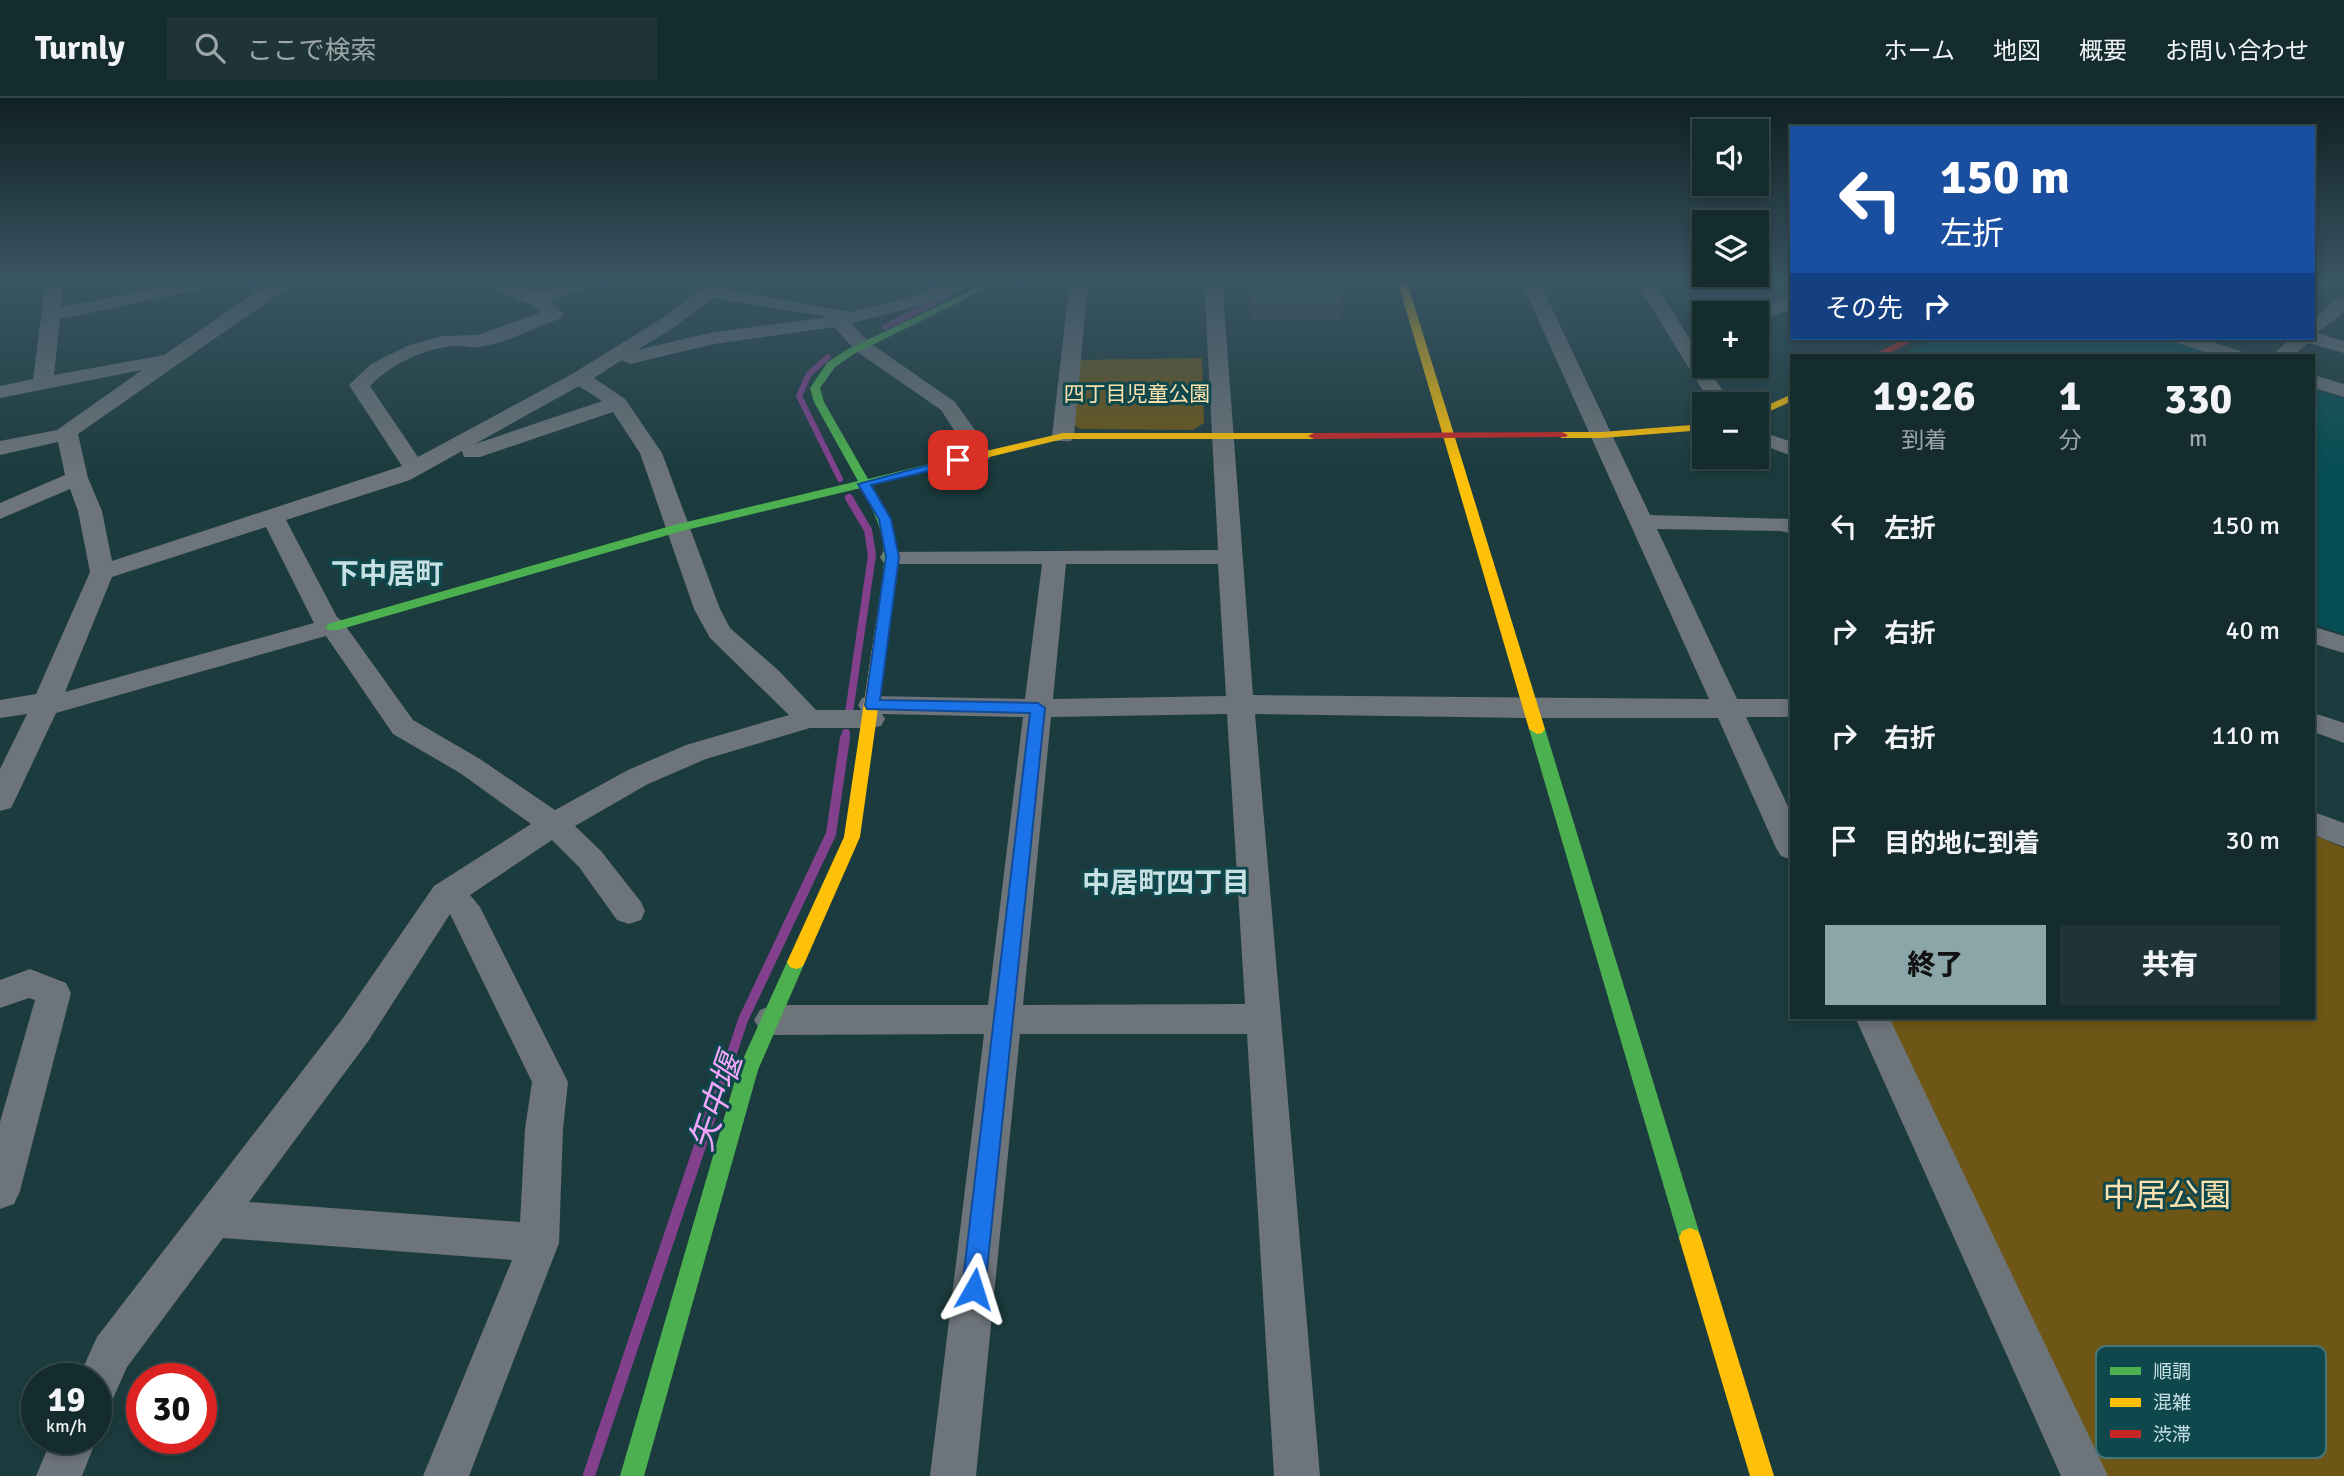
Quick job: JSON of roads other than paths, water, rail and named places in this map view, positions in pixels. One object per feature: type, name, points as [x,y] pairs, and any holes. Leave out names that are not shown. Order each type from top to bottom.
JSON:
[{"type":"street","points":[[43,383],[48,343]]},
{"type":"street","points":[[0,448],[66,434],[194,343]]},
{"type":"street","points":[[408,471],[359,385],[367,376],[398,358],[437,343]]},
{"type":"street","points":[[408,471],[579,378],[635,343]]},
{"type":"street","points":[[579,378],[612,363],[690,343]]},
{"type":"street","points":[[861,343],[948,406],[981,454]]},
{"type":"street","points":[[632,1476],[748,1070],[852,837],[872,712],[892,557],[885,519],[819,402],[815,388],[831,365],[870,343]]},
{"type":"street","points":[[1063,436],[1072,343]]},
{"type":"street","points":[[1218,343],[1240,704],[1297,1476]]},
{"type":"street","points":[[1420,343],[1533,709],[1762,1476]]},
{"type":"street","points":[[1559,343],[1790,844]]},
{"type":"street","points":[[1683,343],[1713,392]]},
{"type":"street","points":[[1880,354],[1903,343]]},
{"type":"street","points":[[2198,343],[2231,354]]},
{"type":"street","points":[[1685,347],[1692,344]]},
{"type":"street","points":[[0,392],[173,358]]},
{"type":"street","points":[[579,378],[618,403],[632,419],[651,453],[707,609],[719,632],[768,676],[809,719]]},
{"type":"street","points":[[2315,382],[2344,391]]},
{"type":"street","points":[[1769,408],[1790,398]]},
{"type":"street","points":[[102,572],[618,403]]},
{"type":"street","points":[[0,709],[46,705],[678,528],[1063,436],[1448,437],[1602,435],[1692,429]]},
{"type":"street","points":[[0,800],[46,705],[102,572],[90,511],[77,478],[66,434]]},
{"type":"street","points":[[1769,440],[1790,448]]},
{"type":"street","points":[[0,512],[77,478]]},
{"type":"street","points":[[273,517],[326,622],[332,626],[403,727],[470,766],[554,824],[590,859],[629,911]]},
{"type":"street","points":[[1642,522],[1790,527]]},
{"type":"street","points":[[953,1476],[1055,556]]},
{"type":"street","points":[[892,557],[1231,556]]},
{"type":"street","points":[[2315,635],[2344,645]]},
{"type":"street","points":[[107,1363],[112,1352],[356,1029],[445,895],[554,824],[638,777],[696,752],[809,719],[872,712],[1240,704],[1533,709],[1790,708]]},
{"type":"street","points":[[2315,722],[2344,733]]},
{"type":"street","points":[[2315,823],[2344,836]]},
{"type":"street","points":[[445,895],[464,907],[550,1082],[544,1129],[539,1243],[446,1476]]},
{"type":"street","points":[[0,994],[30,984],[54,993],[0,1191]]},
{"type":"street","points":[[772,1020],[1003,1022],[1263,1019]]},
{"type":"street","points":[[1873,1019],[2085,1476]]},
{"type":"street","points":[[212,1218],[539,1243]]},
{"type":"street","points":[[59,1476],[68,1454]]},
{"type":"waterway","name":"矢中堰","points":[[828,357],[809,374],[799,396],[840,479]]},
{"type":"waterway","name":"矢中堰","points":[[849,498],[868,530],[872,555],[849,713]]},
{"type":"waterway","name":"矢中堰","points":[[845,740],[846,733]]},
{"type":"waterway","name":"矢中堰","points":[[728,1065],[743,1020],[831,834],[845,738]]},
{"type":"waterway","name":"矢中堰","points":[[589,1475],[728,1063]]},
{"type":"district","name":"下中居町","points":[[387,573]]},
{"type":"district","name":"中居町四丁目","points":[[1166,882]]},
{"type":"park label","name":"四丁目児童公園","points":[[1137,394]]},
{"type":"park label","name":"中居公園","points":[[2167,1195]]}]
